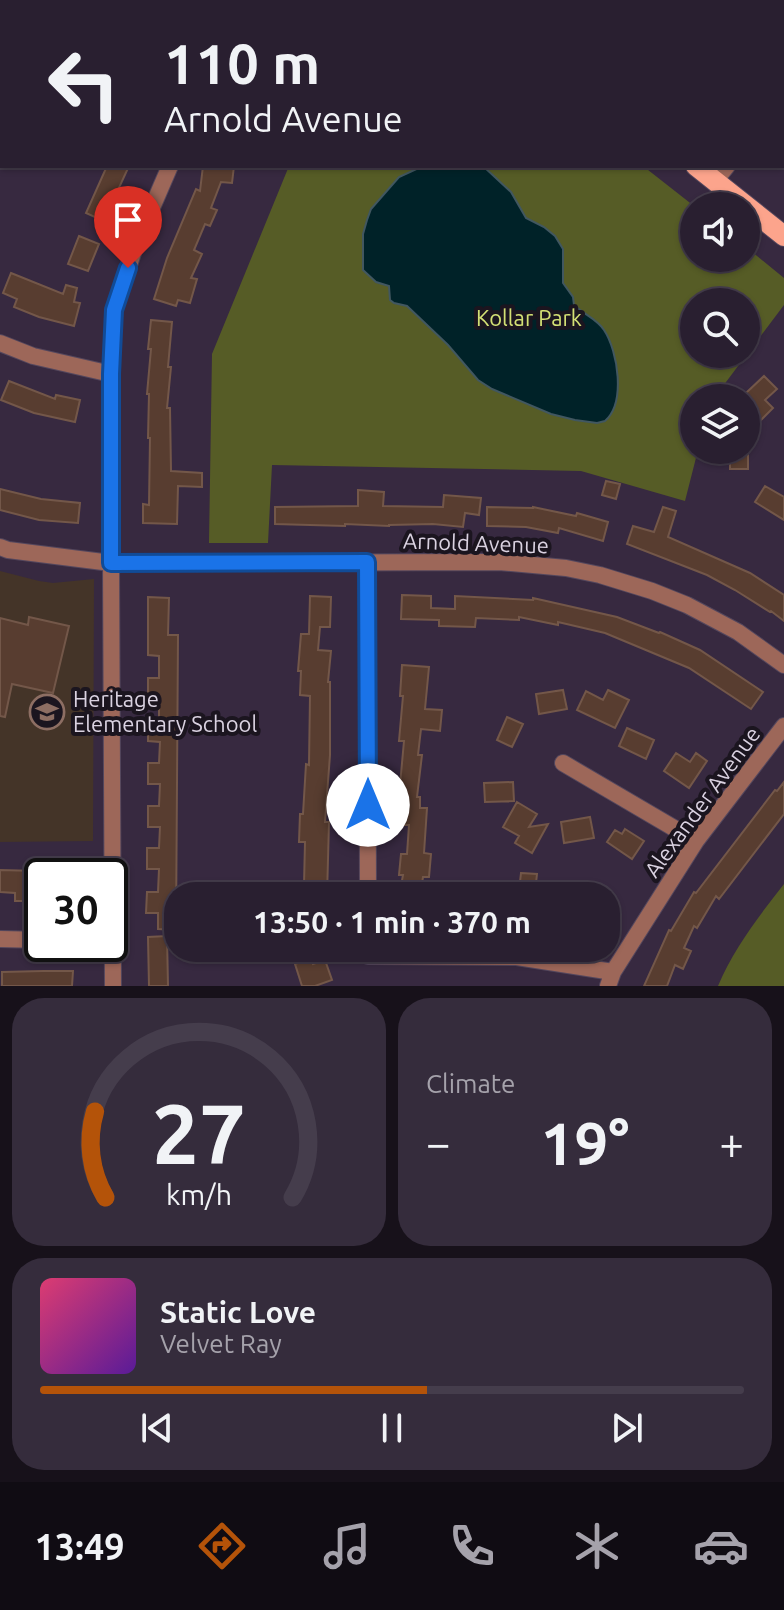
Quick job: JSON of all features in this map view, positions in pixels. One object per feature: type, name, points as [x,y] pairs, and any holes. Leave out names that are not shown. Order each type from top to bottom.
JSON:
[{"type":"main road","points":[[721,174],[784,236]]},
{"type":"street","points":[[112,858],[111,374],[114,310],[135,247],[169,168]]},
{"type":"street","points":[[0,343],[33,356],[111,374]]},
{"type":"street","name":"Arnold Avenue","points":[[0,547],[111,563],[499,562],[551,566],[600,575],[652,591],[715,618],[784,665]]},
{"type":"street","points":[[367,562],[368,882]]},
{"type":"street","name":"Alexander Avenue","points":[[610,979],[696,841],[784,726]]},
{"type":"street","points":[[563,763],[696,841]]},
{"type":"street","points":[[0,939],[24,940]]},
{"type":"street","points":[[112,962],[113,986]]},
{"type":"street","points":[[538,962],[610,979]]},
{"type":"shaded area","points":[[419,168],[485,168],[511,192],[526,218],[555,236],[563,249],[563,283],[573,297],[574,305],[601,326],[613,351],[618,390],[612,413],[605,421],[597,423],[551,414],[492,389],[478,380],[448,345],[407,306],[390,300],[389,286],[376,282],[363,270],[363,234],[371,209],[399,177]]},
{"type":"shaded area","name":"Heritage Elementary School","points":[[0,571],[53,583],[94,579],[93,841],[0,842]]},
{"type":"green space","name":"Kollar Park","points":[[288,168],[646,168],[680,195],[680,272],[760,272],[760,258],[784,278],[784,305],[760,337],[760,288],[680,288],[680,368],[737,368],[725,384],[680,384],[680,464],[694,464],[685,501],[581,471],[272,465],[268,543],[209,543],[212,354]]},
{"type":"green space","points":[[784,884],[784,986],[718,986],[739,945]]},
{"type":"building","points":[[106,168],[128,168],[108,223],[86,213]]},
{"type":"building","points":[[203,168],[234,168],[232,183],[221,182],[211,208],[217,210],[210,226],[205,224],[194,250],[202,254],[191,278],[197,279],[190,303],[178,300],[176,306],[154,299],[167,258],[196,189],[200,191]]},
{"type":"building","points":[[79,236],[99,244],[88,271],[68,264]]},
{"type":"building","points":[[11,273],[63,294],[66,285],[77,288],[74,302],[80,303],[74,326],[14,307],[17,299],[3,293]]},
{"type":"building","points":[[151,320],[172,322],[167,408],[170,408],[171,471],[202,473],[202,487],[178,486],[177,524],[143,523],[143,504],[149,505],[147,394]]},
{"type":"building","points":[[764,376],[777,389],[765,400],[773,408],[760,421],[760,384],[756,384]]},
{"type":"building","points":[[9,381],[55,399],[56,395],[80,400],[75,422],[34,413],[1,400]]},
{"type":"building","points":[[730,464],[748,464],[748,469],[730,469]]},
{"type":"building","points":[[606,481],[620,484],[616,499],[602,495]]},
{"type":"building","points":[[765,486],[784,497],[784,520],[755,502]]},
{"type":"building","points":[[0,489],[41,499],[80,503],[78,523],[39,520],[0,510]]},
{"type":"building","points":[[358,490],[384,492],[383,506],[443,507],[444,495],[481,498],[479,515],[465,513],[463,527],[433,524],[275,524],[275,507],[358,506]]},
{"type":"building","points":[[487,507],[533,507],[576,516],[577,513],[608,522],[603,541],[559,528],[558,533],[526,527],[487,526]]},
{"type":"building","points":[[663,507],[676,511],[668,537],[750,573],[784,595],[784,621],[707,575],[627,544],[633,526],[654,532]]},
{"type":"building","points":[[402,595],[431,596],[431,608],[455,609],[455,596],[533,598],[617,617],[700,650],[763,692],[751,709],[689,668],[605,633],[558,622],[558,625],[519,617],[519,620],[476,618],[475,627],[439,626],[439,620],[401,619]]},
{"type":"building","points":[[310,596],[331,597],[330,627],[320,627],[318,650],[331,651],[328,682],[330,755],[325,822],[329,822],[327,882],[304,882],[305,842],[299,842],[306,764],[309,765],[310,696],[300,695],[301,671],[298,671],[301,634],[309,634]]},
{"type":"building","points":[[148,597],[169,598],[168,635],[178,635],[176,882],[164,882],[164,929],[158,929],[158,913],[146,913],[147,892],[158,892],[159,869],[147,869],[147,848],[159,848],[160,827],[148,827],[148,806],[159,806],[160,784],[148,784],[148,763],[159,763],[160,742],[148,741],[148,720],[159,721],[159,699],[148,699],[148,678],[159,678],[159,656],[148,655]]},
{"type":"building","points":[[29,617],[69,626],[53,693],[12,684],[5,717],[0,716],[0,618],[28,625]]},
{"type":"building","points":[[402,665],[429,667],[425,709],[442,710],[440,731],[421,729],[418,755],[422,755],[417,797],[420,797],[420,808],[427,808],[424,853],[431,854],[429,877],[423,877],[422,882],[402,882],[403,875],[399,875],[401,854],[407,854],[409,825],[399,825],[404,741],[399,741],[403,696],[400,696]]},
{"type":"building","points":[[563,690],[567,709],[539,714],[536,694]]},
{"type":"building","points":[[608,690],[629,700],[615,728],[577,710],[586,691],[603,700]]},
{"type":"building","points":[[507,717],[523,724],[512,747],[497,740]]},
{"type":"building","points":[[627,728],[654,740],[646,759],[619,746]]},
{"type":"building","points":[[676,753],[690,762],[696,753],[707,761],[689,788],[664,771]]},
{"type":"building","points":[[513,782],[514,801],[485,802],[484,783]]},
{"type":"building","points":[[784,782],[784,814],[719,899],[716,896],[697,928],[694,926],[684,948],[691,951],[683,969],[675,965],[667,986],[644,986],[669,930],[694,892]]},
{"type":"building","points":[[517,802],[537,814],[529,827],[548,824],[532,853],[515,843],[519,836],[503,827]]},
{"type":"building","points":[[590,817],[594,838],[564,843],[561,822]]},
{"type":"building","points":[[625,829],[644,841],[632,859],[607,842],[615,830],[622,834]]},
{"type":"building","points":[[0,870],[24,871],[24,901],[15,901],[15,893],[0,892]]},
{"type":"building","points":[[521,873],[537,874],[536,882],[520,882]]},
{"type":"building","points":[[164,936],[168,986],[149,986],[148,937]]},
{"type":"building","points":[[326,962],[332,980],[315,986],[302,986],[295,964]]},
{"type":"building","points":[[73,971],[72,986],[2,986],[2,972]]},
{"type":"place","name":"Heritage Elementary School","points":[[47,712]]},
{"type":"route","points":[[128,268],[114,310],[111,563],[367,562],[368,805]]}]
